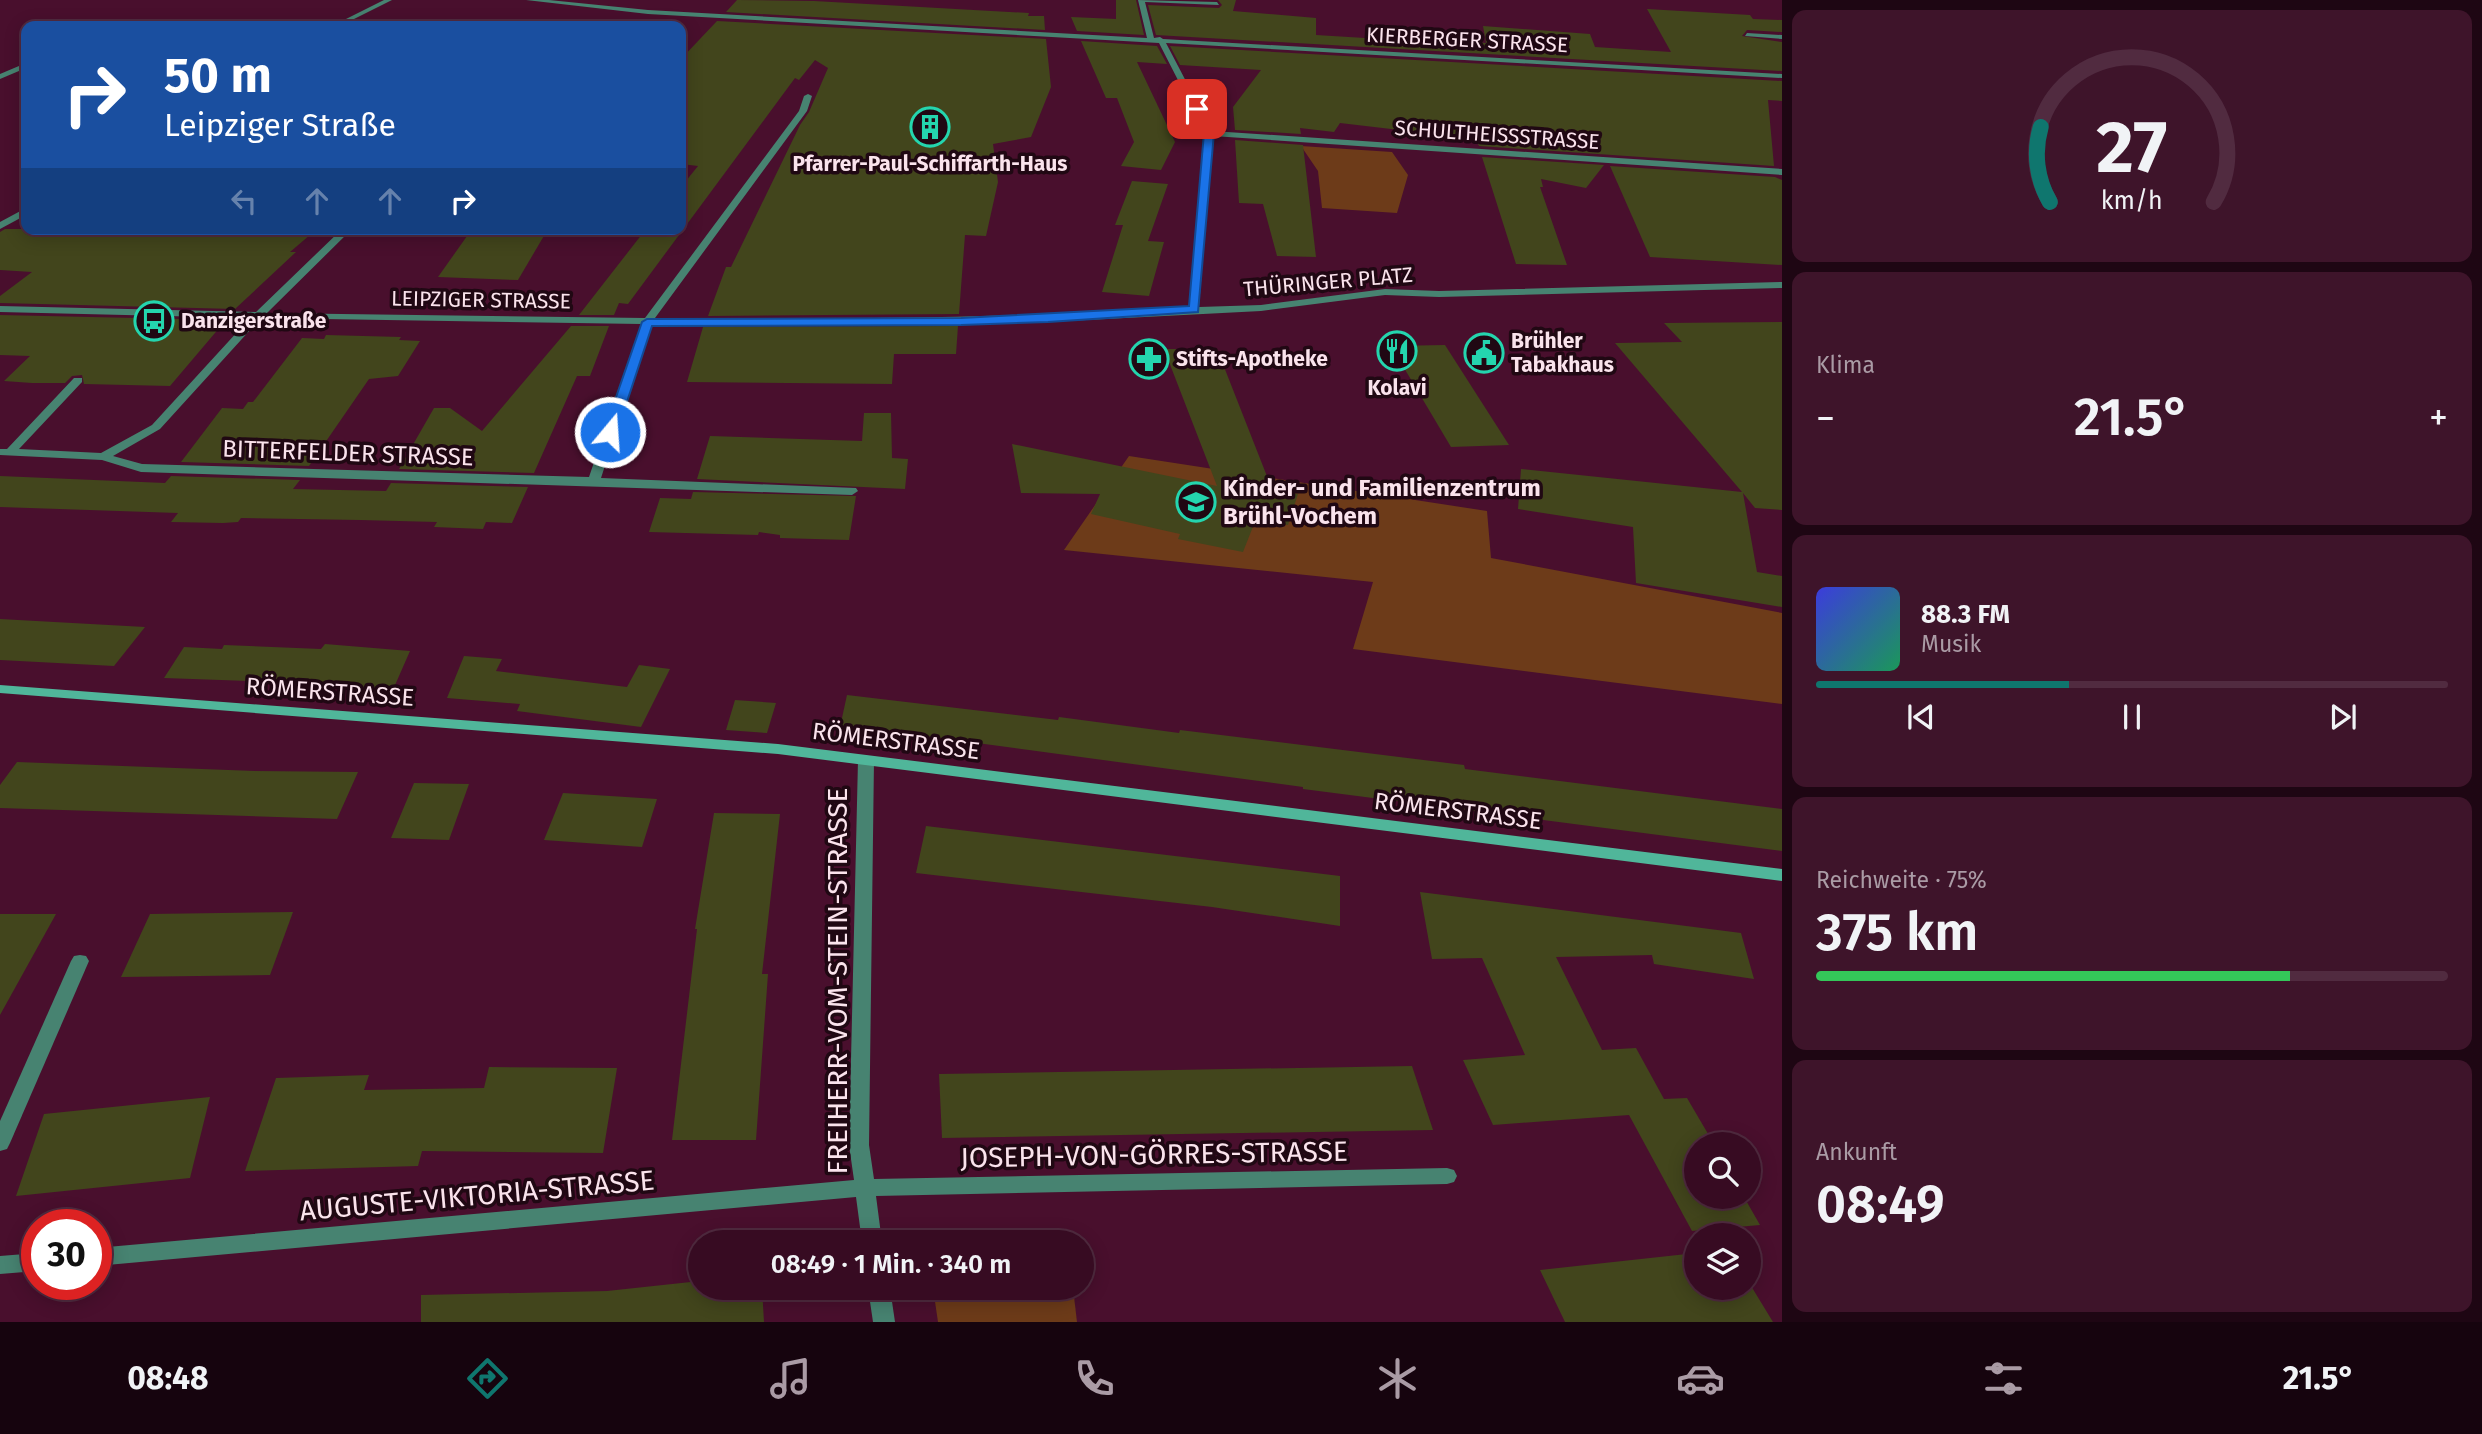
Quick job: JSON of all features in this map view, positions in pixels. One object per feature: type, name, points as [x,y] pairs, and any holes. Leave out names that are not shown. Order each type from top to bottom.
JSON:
[{"type":"main road","name":"RÖMERSTRASSE","points":[[0,689],[778,749],[1782,875]]},
{"type":"street","points":[[345,21],[389,0]]},
{"type":"street","name":"KIERBERGER STRASSE","points":[[528,0],[648,12],[1782,76]]},
{"type":"street","points":[[1141,0],[1155,39],[1209,133],[1194,310]]},
{"type":"street","points":[[1146,0],[1217,4]]},
{"type":"street","points":[[1747,35],[1782,37]]},
{"type":"street","points":[[0,77],[21,67]]},
{"type":"street","points":[[594,481],[647,322],[803,111],[808,96]]},
{"type":"street","name":"SCHULTHEISSSTRASSE","points":[[1209,133],[1782,172]]},
{"type":"street","points":[[0,226],[21,214]]},
{"type":"street","points":[[103,457],[156,428],[259,315],[342,235]]},
{"type":"street","name":"THÜRINGER PLATZ","points":[[961,321],[1261,309],[1385,292],[1440,294],[1782,285]]},
{"type":"street","name":"LEIPZIGER STRASSE","points":[[0,309],[647,322],[961,321]]},
{"type":"street","name":"BITTERFELDER STRASSE","points":[[5,452],[78,380]]},
{"type":"street","name":"BITTERFELDER STRASSE","points":[[5,452],[103,457],[141,468],[852,491]]},
{"type":"street","name":"FREIHERR-VOM-STEIN-STRASSE","points":[[866,760],[859,1145],[870,1230]]},
{"type":"street","points":[[0,1143],[80,961]]},
{"type":"street","name":"JOSEPH-VON-GÖRRES-STRASSE","points":[[863,1188],[1447,1176]]},
{"type":"street","name":"AUGUSTE-VIKTORIA-STRASSE","points":[[112,1256],[863,1188]]},
{"type":"street","points":[[0,1265],[21,1263]]},
{"type":"street","points":[[881,1300],[884,1322]]},
{"type":"shaded area","points":[[1301,146],[1392,152],[1408,175],[1397,213],[1322,208],[1318,171]]},
{"type":"shaded area","points":[[1129,456],[1487,511],[1491,558],[1782,613],[1782,704],[1353,649],[1373,582],[1064,550]]},
{"type":"shaded area","points":[[935,1300],[1074,1300],[1077,1322],[938,1322]]},
{"type":"building","points":[[737,0],[814,1],[1029,13],[1028,16],[1044,16],[1045,30],[726,12]]},
{"type":"building","points":[[1116,0],[1136,0],[1144,35],[1077,31],[1071,17],[1116,19]]},
{"type":"building","points":[[1218,0],[1236,0],[1233,11],[1316,18],[1316,35],[1486,43],[1483,26],[1590,34],[1595,47],[1671,52],[1647,9],[1750,15],[1753,19],[1782,20],[1782,32],[1747,30],[1742,36],[1782,42],[1782,71],[1156,35],[1148,5],[1219,8],[1222,5]]},
{"type":"building","points":[[717,21],[1046,39],[1051,87],[1031,137],[993,144],[998,182],[986,236],[965,235],[959,314],[708,316],[726,267],[731,267],[800,125],[809,112],[828,68],[815,60],[799,80],[795,78],[686,226],[686,181],[698,166],[686,165],[686,54]]},
{"type":"building","points":[[1081,41],[1157,46],[1167,64],[1137,62],[1175,142],[1161,170],[1121,166],[1134,142],[1117,98],[1106,98]]},
{"type":"building","points":[[1170,46],[1782,81],[1782,101],[1768,100],[1774,166],[1479,146],[1476,139],[1340,123],[1334,132],[1300,128],[1301,134],[1235,130],[1233,107],[1261,70],[1180,65]]},
{"type":"building","points":[[1235,140],[1303,145],[1316,257],[1277,256],[1263,204],[1239,203]]},
{"type":"building","points":[[1482,157],[1604,165],[1586,188],[1541,179],[1543,187],[1540,187],[1567,265],[1516,264]]},
{"type":"building","points":[[1610,166],[1775,177],[1782,180],[1782,265],[1650,257]]},
{"type":"building","points":[[1132,181],[1168,184],[1148,241],[1164,242],[1149,296],[1102,292],[1123,225],[1115,225]]},
{"type":"building","points":[[5,229],[21,229],[21,235],[310,235],[290,252],[296,252],[235,309],[0,303],[0,296],[32,272],[0,270],[0,232]]},
{"type":"building","points":[[468,235],[544,235],[518,280],[438,277]]},
{"type":"building","points":[[641,235],[679,235],[628,304],[619,303],[614,315],[579,315]]},
{"type":"building","points":[[0,315],[226,320],[170,386],[84,384],[82,375],[72,376],[65,383],[32,383],[4,381],[30,356],[0,355]]},
{"type":"building","points":[[1782,322],[1782,510],[1755,508],[1743,493],[1757,572],[1782,576],[1782,607],[1636,583],[1633,527],[1518,509],[1521,469],[1742,492],[1615,343],[1682,342],[1664,323]]},
{"type":"building","points":[[571,326],[609,326],[590,376],[577,376],[534,473],[399,469],[434,408],[450,408],[482,431]]},
{"type":"building","points":[[958,326],[956,354],[894,354],[892,384],[687,382],[703,327]]},
{"type":"building","points":[[326,335],[401,337],[399,340],[420,341],[398,376],[369,379],[309,466],[181,462],[222,408],[243,409],[248,402],[253,402],[302,338],[324,339]]},
{"type":"building","points":[[1445,345],[1509,445],[1451,447],[1391,346]]},
{"type":"building","points":[[1164,349],[1217,349],[1272,489],[1298,494],[1288,525],[1256,519],[1243,552],[1178,539],[1180,534],[1091,514],[1100,494],[1021,493],[1012,444],[1217,486]]},
{"type":"building","points":[[864,413],[891,413],[892,458],[908,459],[905,489],[697,479],[710,436],[862,441]]},
{"type":"building","points":[[0,476],[165,483],[171,476],[300,480],[293,489],[386,491],[391,483],[528,487],[512,523],[486,522],[483,529],[434,527],[437,522],[360,520],[241,518],[238,522],[223,523],[171,522],[178,513],[0,507]]},
{"type":"building","points":[[693,492],[856,496],[849,540],[780,538],[780,535],[759,532],[758,535],[649,532],[660,498],[691,499]]},
{"type":"building","points":[[0,619],[145,627],[114,666],[0,660]]},
{"type":"building","points":[[325,644],[410,651],[392,692],[275,682],[164,678],[184,647],[222,649],[224,645],[321,649]]},
{"type":"building","points":[[464,656],[502,659],[496,671],[627,687],[639,665],[670,669],[641,727],[517,711],[520,704],[447,698]]},
{"type":"building","points":[[847,695],[1058,720],[1059,717],[1179,733],[1180,730],[1464,765],[1465,769],[1782,809],[1782,851],[1303,789],[925,734],[840,727]]},
{"type":"building","points":[[735,700],[776,703],[767,733],[726,730]]},
{"type":"building","points":[[17,762],[358,772],[337,819],[0,808],[0,785]]},
{"type":"building","points":[[414,783],[469,784],[449,840],[391,838]]},
{"type":"building","points":[[563,793],[657,799],[642,847],[544,840]]},
{"type":"building","points":[[714,813],[780,814],[762,974],[768,974],[756,1140],[672,1140],[695,929]]},
{"type":"building","points":[[926,826],[1340,876],[1340,926],[1212,907],[916,873]]},
{"type":"building","points":[[1420,892],[1741,933],[1754,979],[1654,964],[1652,955],[1556,957],[1602,1050],[1636,1048],[1664,1099],[1687,1098],[1707,1132],[1684,1132],[1684,1209],[1751,1209],[1759,1223],[1688,1223],[1629,1115],[1493,1125],[1463,1060],[1525,1055],[1482,958],[1432,959]]},
{"type":"building","points":[[293,912],[270,975],[121,977],[150,914]]},
{"type":"building","points":[[0,914],[56,914],[0,1015]]},
{"type":"building","points":[[1412,1066],[1433,1130],[942,1138],[939,1074]]},
{"type":"building","points":[[489,1067],[617,1068],[603,1153],[422,1151],[418,1166],[245,1171],[276,1078],[369,1075],[364,1090],[484,1088]]},
{"type":"building","points":[[210,1097],[190,1178],[16,1196],[44,1114]]},
{"type":"building","points":[[1684,1254],[1684,1300],[1760,1300],[1773,1322],[1565,1322],[1540,1270]]},
{"type":"building","points":[[688,1282],[688,1300],[763,1300],[764,1322],[421,1322],[421,1295],[607,1291]]},
{"type":"place","name":"Pfarrer-Paul-Schiffarth-Haus","points":[[930,127]]},
{"type":"place","name":"Danzigerstraße","points":[[154,321]]},
{"type":"place","name":"Kolavi","points":[[1397,351]]},
{"type":"place","name":"Brühler Tabakhaus","points":[[1484,353]]},
{"type":"place","name":"Stifts-Apotheke","points":[[1149,359]]},
{"type":"place","name":"Kinder- und Familienzentrum Brühl-Vochem","points":[[1196,502]]},
{"type":"route","points":[[610,432],[647,322],[961,321],[1048,319],[1194,310],[1209,133],[1197,109]]}]
